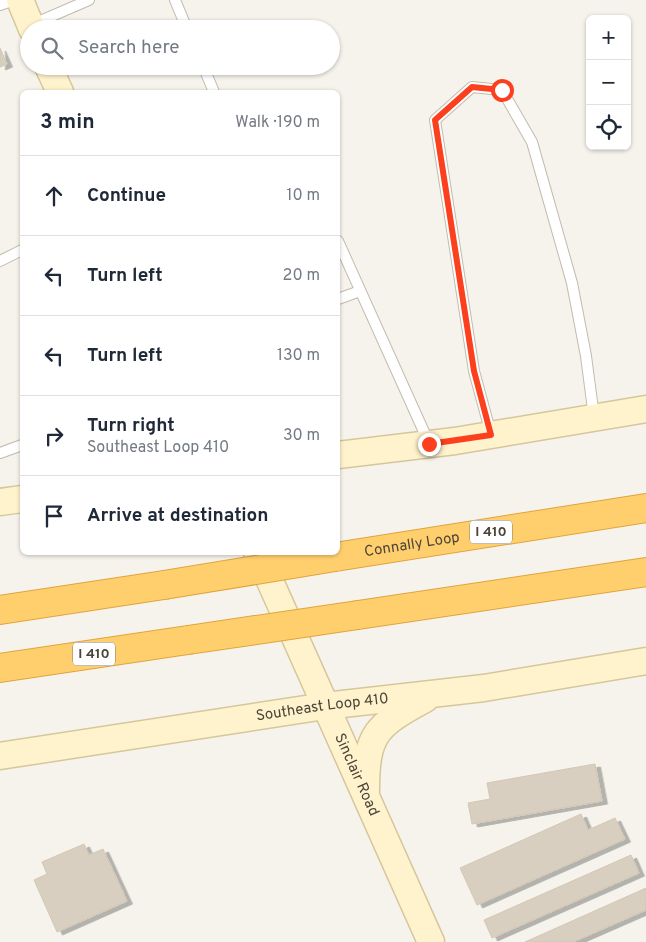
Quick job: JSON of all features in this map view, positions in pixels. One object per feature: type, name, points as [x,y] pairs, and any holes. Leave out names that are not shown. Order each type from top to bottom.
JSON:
[{"type":"highway","name":"Connally Loop","points":[[0,610],[646,508]]},
{"type":"highway","name":"I 410","points":[[0,668],[646,572]]},
{"type":"main road","points":[[20,0],[29,20]]},
{"type":"main road","points":[[52,75],[59,90]]},
{"type":"main road","points":[[340,455],[491,435],[646,409]]},
{"type":"main road","points":[[0,502],[20,499]]},
{"type":"main road","name":"Sinclair Road","points":[[258,555],[431,942]]},
{"type":"main road","name":"Southeast Loop 410","points":[[0,756],[325,706],[592,672],[646,661]]},
{"type":"main road","points":[[366,798],[366,759],[373,738],[387,722],[437,693]]},
{"type":"lane","points":[[0,5],[14,0]]},
{"type":"lane","points":[[47,20],[89,0]]},
{"type":"lane","points":[[175,0],[183,20]]},
{"type":"lane","points":[[207,75],[213,90]]},
{"type":"lane","points":[[491,435],[474,371],[435,120],[472,87],[502,90],[532,142],[572,282],[586,356],[594,418]]},
{"type":"lane","points":[[340,246],[429,444]]},
{"type":"lane","points":[[0,262],[20,251]]},
{"type":"lane","points":[[340,298],[360,291]]},
{"type":"lane","points":[[0,453],[20,446]]},
{"type":"building","points":[[0,48],[7,64],[0,67]]},
{"type":"building","points":[[595,764],[602,801],[472,824],[468,803],[490,799],[487,783]]},
{"type":"building","points":[[581,814],[588,830],[615,818],[625,839],[477,905],[460,868]]},
{"type":"building","points":[[84,844],[89,855],[103,849],[127,901],[57,932],[34,880],[47,874],[42,862]]},
{"type":"building","points":[[631,855],[639,873],[492,938],[484,920]]},
{"type":"building","points":[[646,888],[646,910],[573,942],[525,942]]},
{"type":"route","points":[[429,444],[491,435],[474,371],[435,120],[472,87],[502,90]]}]
